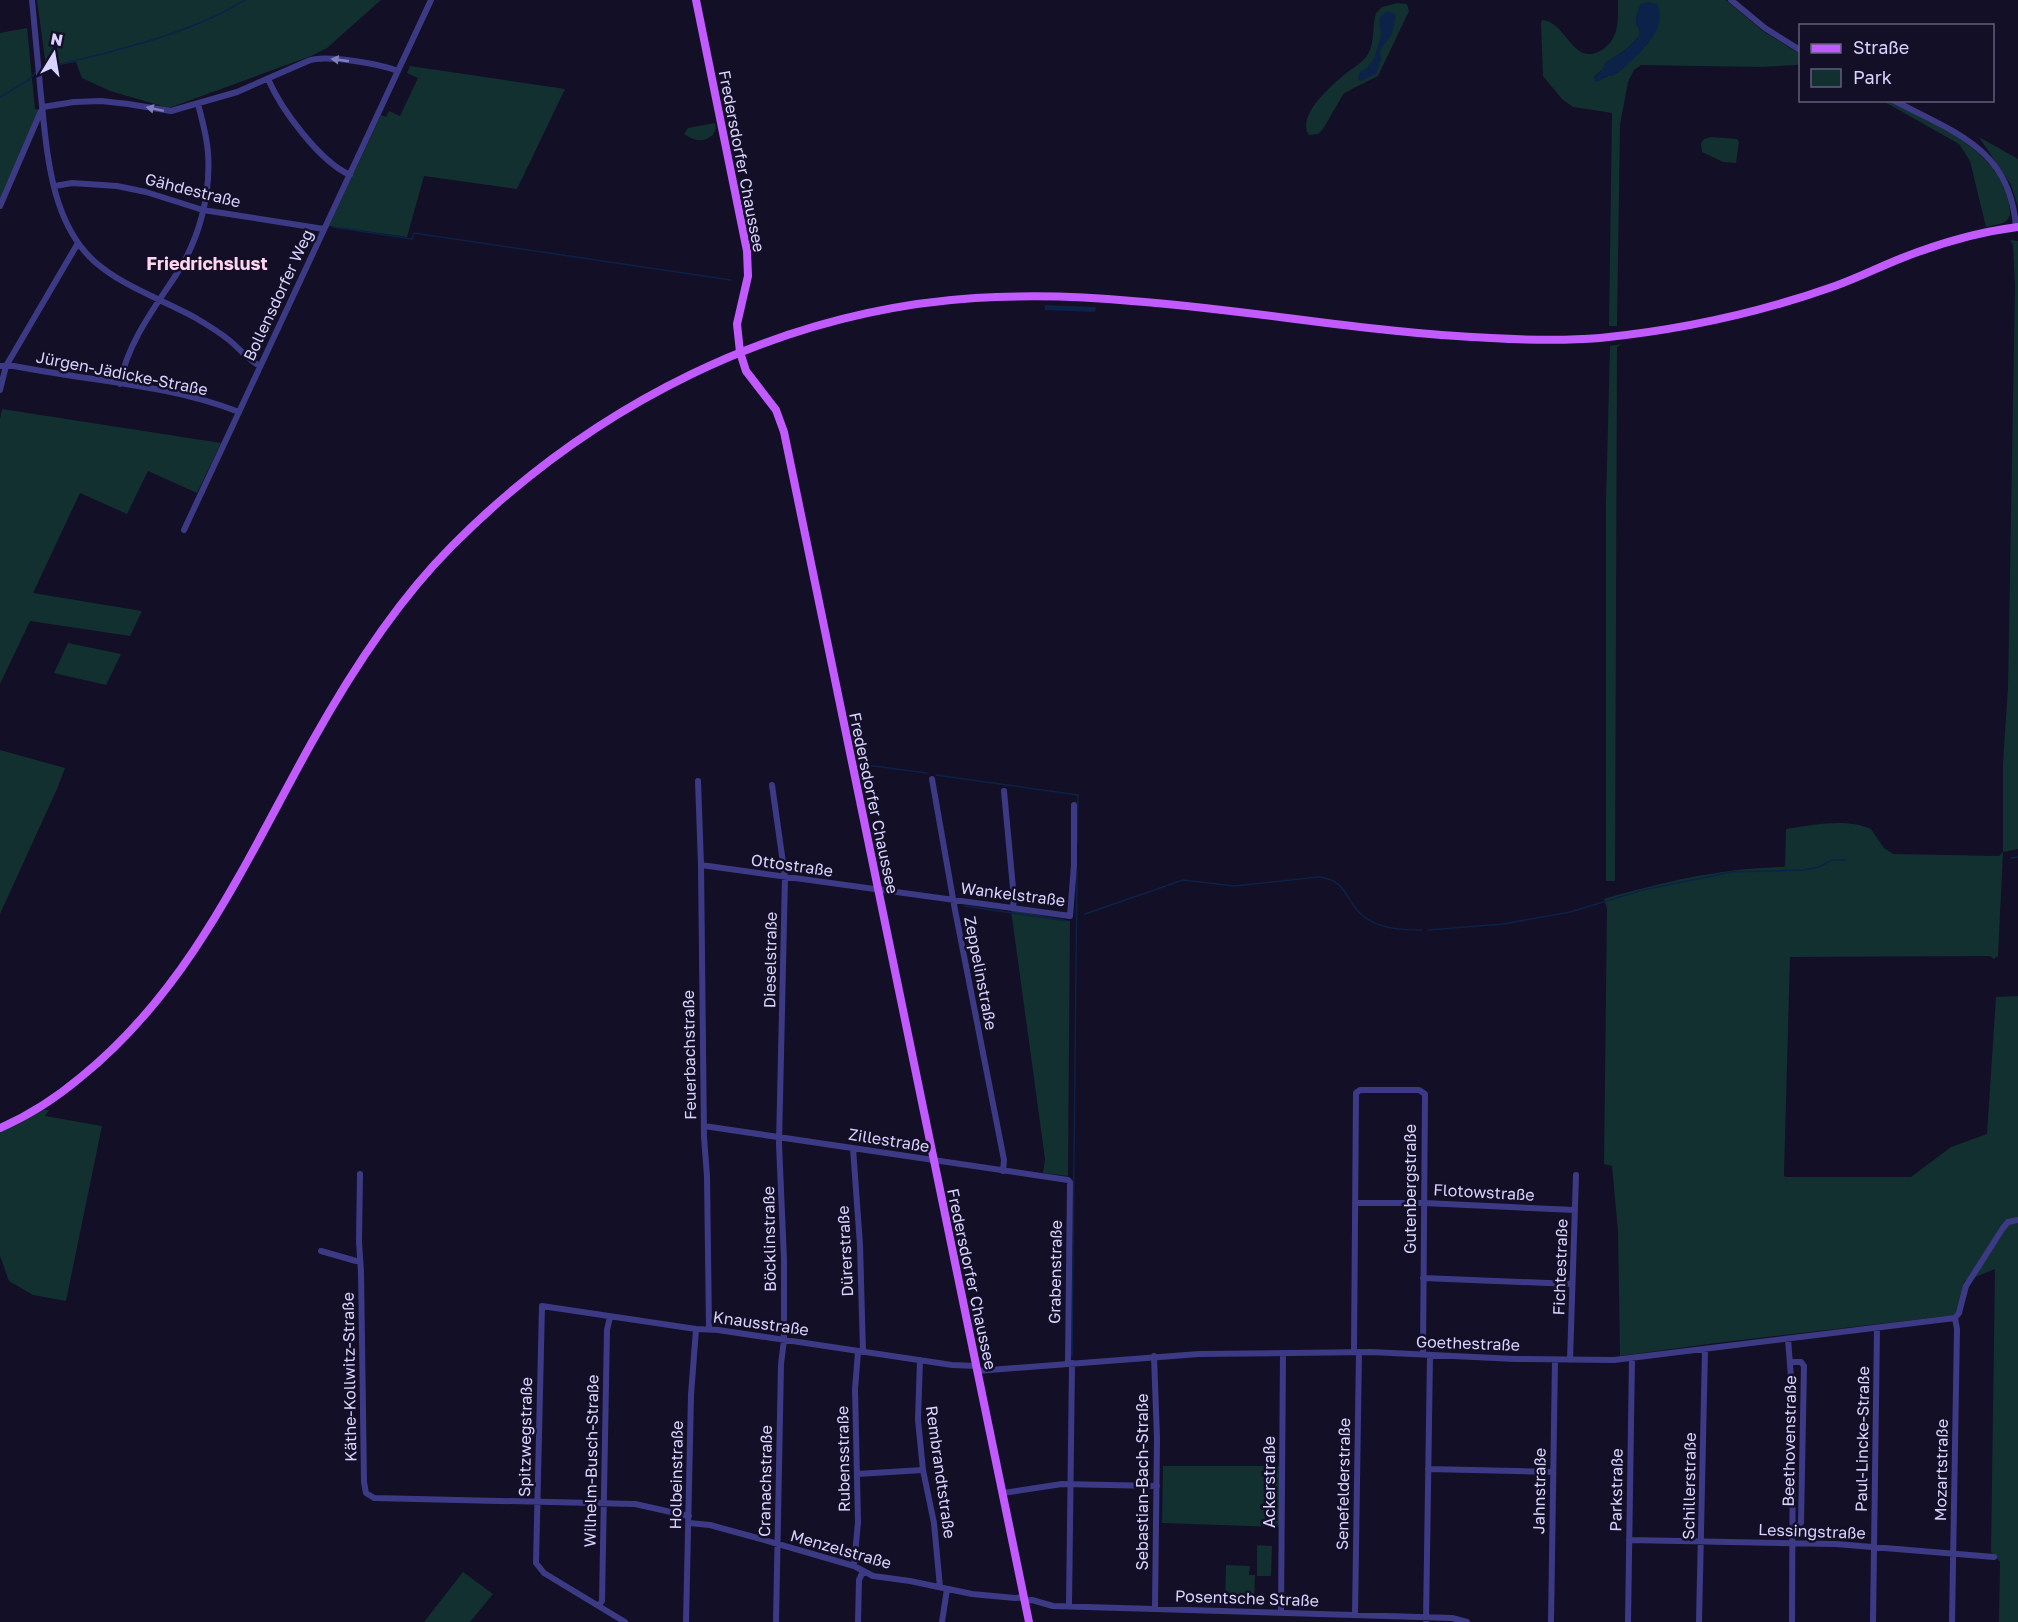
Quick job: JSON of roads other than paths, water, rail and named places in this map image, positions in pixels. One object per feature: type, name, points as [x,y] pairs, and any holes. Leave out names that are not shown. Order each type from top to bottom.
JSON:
[{"type":"main road","name":"Fredersdorfer Chaussee","points":[[696,0],[747,251],[748,276],[736,324],[741,352],[746,371],[776,410],[784,432],[1029,1622]]},
{"type":"main road","points":[[0,1128],[54,1099],[100,1062],[139,1025],[164,994],[236,885],[313,740],[354,671],[400,606],[445,553],[503,497],[570,444],[636,402],[688,375],[791,334],[848,318],[927,303],[973,298],[1026,297],[1133,301],[1430,335],[1521,340],[1596,339],[1716,322],[1836,286],[1942,243],[1984,232],[2017,227]]},
{"type":"street","points":[[32,0],[45,141],[63,214],[78,243],[93,260],[109,272],[210,326],[227,338],[253,363],[260,366]]},
{"type":"street","name":"Bollensdorfer Weg","points":[[184,530],[431,0]]},
{"type":"street","points":[[1731,0],[1766,28],[1799,49]]},
{"type":"street","points":[[43,108],[74,102],[100,102],[128,104],[166,111],[232,93],[320,58],[379,66],[398,71]]},
{"type":"street","points":[[268,79],[302,131],[339,169],[350,175]]},
{"type":"street","points":[[1897,102],[1947,128],[1981,151],[1995,165],[2006,181],[2013,202],[2017,227]]},
{"type":"street","points":[[120,384],[134,344],[189,250],[203,210],[208,180],[208,153],[198,104]]},
{"type":"street","points":[[0,206],[43,108]]},
{"type":"street","name":"Gähdestraße","points":[[55,186],[72,183],[117,186],[146,192],[203,210],[324,229]]},
{"type":"street","points":[[0,390],[3,366],[78,243]]},
{"type":"street","name":"Jürgen-Jädicke-Straße","points":[[3,366],[120,384],[206,401],[238,412]]},
{"type":"street","name":"Zeppelinstraße","points":[[932,779],[1004,1161],[1003,1171]]},
{"type":"street","name":"Feuerbachstraße","points":[[698,781],[709,1329]]},
{"type":"street","name":"Dieselstraße","points":[[772,785],[785,877],[780,1137]]},
{"type":"street","points":[[1004,791],[1013,907]]},
{"type":"street","name":"Wankelstraße","points":[[879,889],[1070,916],[1074,865],[1074,805]]},
{"type":"street","name":"Ottostraße","points":[[701,865],[879,889]]},
{"type":"street","name":"Senefelderstraße","points":[[1355,1615],[1357,1091]]},
{"type":"street","name":"Gutenbergstraße","points":[[1357,1091],[1423,1091],[1425,1094],[1423,1278],[1428,1469],[1426,1620]]},
{"type":"street","name":"Zillestraße","points":[[704,1126],[1070,1182]]},
{"type":"street","name":"Böcklinstraße","points":[[780,1137],[784,1340]]},
{"type":"street","name":"Dürerstraße","points":[[852,1148],[860,1245],[860,1352]]},
{"type":"street","name":"Käthe-Kollwitz-Straße","points":[[360,1174],[366,1493]]},
{"type":"street","name":"Fichtestraße","points":[[1570,1360],[1576,1175]]},
{"type":"street","name":"Grabenstraße","points":[[1069,1606],[1070,1182]]},
{"type":"street","name":"Flotowstraße","points":[[1355,1203],[1424,1203],[1575,1210]]},
{"type":"street","points":[[1955,1318],[1959,1312],[1966,1286],[2003,1228],[2008,1222],[2018,1220]]},
{"type":"street","points":[[321,1251],[360,1261]]},
{"type":"street","points":[[1423,1278],[1572,1284]]},
{"type":"street","name":"Knausstraße","points":[[542,1306],[977,1369]]},
{"type":"street","name":"Spitzwegstraße","points":[[542,1306],[535,1558],[537,1567],[599,1605]]},
{"type":"street","name":"Wilhelm-Busch-Straße","points":[[599,1605],[602,1601],[610,1317]]},
{"type":"street","name":"Goethestraße","points":[[977,1369],[1154,1356],[1283,1353],[1356,1352],[1555,1360],[1632,1358],[1955,1318]]},
{"type":"street","name":"Mozartstraße","points":[[1952,1622],[1957,1329],[1955,1318]]},
{"type":"street","name":"Holbeinstraße","points":[[686,1622],[691,1373],[696,1329]]},
{"type":"street","name":"Paul-Lincke-Straße","points":[[1873,1622],[1876,1329]]},
{"type":"street","name":"Beethovenstraße","points":[[1788,1339],[1793,1403],[1792,1622]]},
{"type":"street","name":"Cranachstraße","points":[[776,1622],[781,1364],[784,1340]]},
{"type":"street","name":"Schillerstraße","points":[[1700,1622],[1705,1350]]},
{"type":"street","name":"Rubensstraße","points":[[854,1566],[858,1522],[855,1389],[860,1352]]},
{"type":"street","name":"Ackerstraße","points":[[1281,1612],[1283,1353]]},
{"type":"street","name":"Sebastian-Bach-Straße","points":[[1154,1356],[1157,1407],[1155,1608]]},
{"type":"street","name":"Parkstraße","points":[[1628,1622],[1632,1358]]},
{"type":"street","name":"Rembrandtstraße","points":[[920,1360],[918,1420],[923,1470],[934,1523],[943,1588],[942,1622]]},
{"type":"street","name":"Jahnstraße","points":[[1551,1622],[1555,1360]]},
{"type":"street","name":"Beethovenstraße","points":[[1790,1362],[1801,1362],[1804,1366],[1801,1524],[1794,1530]]},
{"type":"street","points":[[1428,1469],[1553,1472]]},
{"type":"street","points":[[857,1474],[923,1470]]},
{"type":"street","points":[[1003,1493],[1062,1484],[1157,1486]]},
{"type":"street","name":"Menzelstraße","points":[[366,1493],[374,1498],[642,1505],[854,1566],[873,1576],[996,1597],[1024,1599]]},
{"type":"street","name":"Lessingstraße","points":[[1629,1540],[1794,1543],[1994,1557]]},
{"type":"street","points":[[858,1622],[859,1580],[863,1571]]},
{"type":"street","name":"Posentsche Straße","points":[[1024,1599],[1053,1606],[1281,1612],[1335,1618],[1355,1615],[1426,1620],[1460,1619],[1467,1622]]},
{"type":"street","points":[[599,1605],[626,1622]]},
{"type":"water","points":[[1649,2],[1657,4],[1660,13],[1659,23],[1649,42],[1619,72],[1606,76],[1598,82],[1595,81],[1594,78],[1603,69],[1605,63],[1626,49],[1639,36],[1637,15],[1641,4]]},
{"type":"water","points":[[1387,11],[1396,15],[1392,34],[1380,50],[1381,60],[1376,74],[1360,81],[1358,78],[1360,72],[1367,68],[1374,59],[1381,35],[1379,19]]},
{"type":"water","points":[[1045,305],[1096,307],[1095,312],[1045,310]]},
{"type":"waterway","points":[[48,69],[179,31],[224,12],[245,0]]},
{"type":"waterway","points":[[0,97],[30,79],[36,72]]},
{"type":"waterway","points":[[333,227],[412,239],[414,233],[731,280]]},
{"type":"waterway","points":[[866,765],[927,773]]},
{"type":"waterway","points":[[936,775],[1078,795],[1077,842]]},
{"type":"waterway","points":[[2011,858],[2018,857]]},
{"type":"waterway","points":[[1428,930],[1503,924],[1570,912],[1643,890],[1732,872],[1803,870],[1819,867],[1832,860],[1846,860]]},
{"type":"waterway","points":[[1072,1355],[1077,871]]},
{"type":"waterway","points":[[1085,914],[1183,880],[1234,886],[1318,877],[1328,879],[1340,886],[1357,910],[1376,924],[1391,928],[1422,930]]},
{"type":"waterway","points":[[965,906],[1066,921]]},
{"type":"district","name":"Friedrichslust","points":[[207,263]]}]
